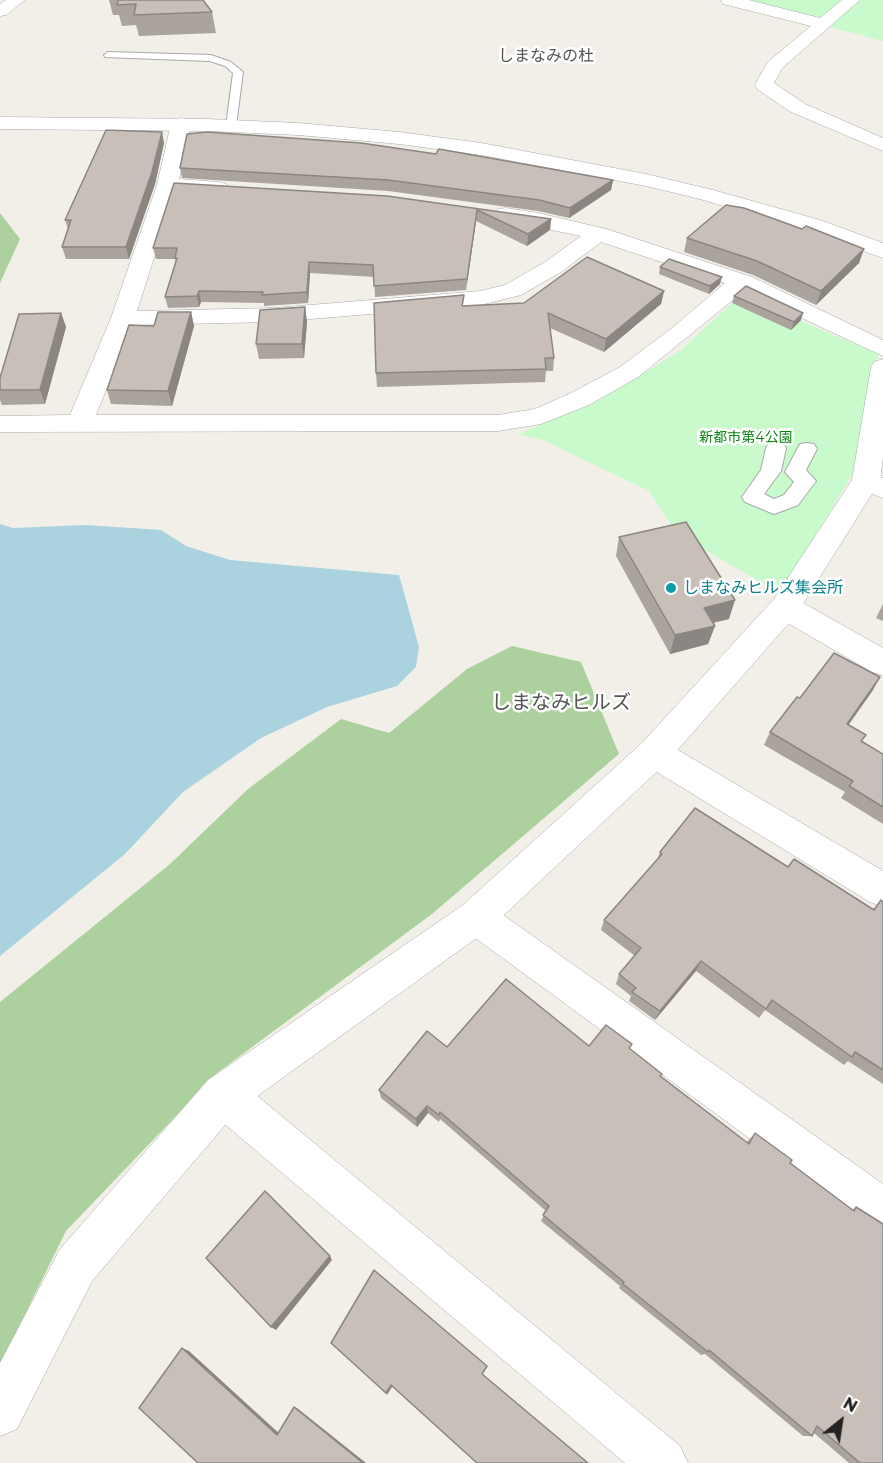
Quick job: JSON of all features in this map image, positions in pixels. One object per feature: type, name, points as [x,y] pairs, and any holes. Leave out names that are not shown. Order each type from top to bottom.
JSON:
[{"type":"street","points":[[0,10],[17,0]]},
{"type":"street","points":[[729,0],[824,24]]},
{"type":"street","points":[[852,0],[776,66],[764,85],[798,108],[883,145]]},
{"type":"street","points":[[0,123],[231,126],[399,138],[481,149],[572,165],[706,194],[813,225],[883,251]]},
{"type":"street","points":[[80,425],[123,318],[167,185],[181,124]]},
{"type":"street","points":[[167,185],[236,189]]},
{"type":"street","points":[[486,211],[538,219],[598,234],[744,282],[883,349]]},
{"type":"street","points":[[123,318],[274,315],[480,298],[513,290],[553,267],[598,234]]},
{"type":"street","points":[[0,424],[498,423],[541,416],[580,399],[629,372],[680,333],[729,290],[744,282]]},
{"type":"street","points":[[0,1412],[76,1265],[223,1095],[476,917],[654,753],[785,606],[875,485],[883,367]]},
{"type":"street","points":[[776,448],[771,471],[752,497],[774,507],[791,500],[806,481],[795,472],[807,449]]},
{"type":"street","points":[[785,606],[883,663]]},
{"type":"street","points":[[654,753],[883,890]]},
{"type":"street","points":[[476,917],[883,1210]]},
{"type":"street","points":[[223,1095],[663,1463]]},
{"type":"lane","points":[[108,55],[211,58],[228,64],[238,72],[231,126]]},
{"type":"green space","points":[[728,0],[883,0],[883,41]]},
{"type":"green space","points":[[0,213],[20,239],[0,283]]},
{"type":"green space","name":"新都市第4公園","points":[[747,298],[878,354],[852,475],[780,593],[677,534],[649,491],[543,440],[519,434],[599,400],[680,351],[731,304]]},
{"type":"green space","points":[[512,646],[581,662],[619,754],[432,914],[217,1073],[66,1231],[0,1365],[0,1002],[170,864],[248,789],[341,719],[389,733],[467,669]]},
{"type":"water","points":[[0,524],[13,528],[86,525],[161,530],[186,546],[230,560],[399,575],[419,647],[416,667],[397,686],[327,707],[261,738],[183,792],[125,854],[0,956]]},
{"type":"building","points":[[118,0],[203,0],[212,12],[134,15],[136,4],[117,5]]},
{"type":"building","points":[[106,130],[162,132],[152,172],[126,247],[62,247],[71,220],[65,220]]},
{"type":"building","points":[[207,132],[361,143],[436,154],[439,149],[613,180],[570,208],[539,200],[388,180],[180,168],[187,134]]},
{"type":"building","points":[[174,183],[387,196],[551,219],[528,234],[477,210],[467,279],[374,286],[373,265],[309,262],[307,292],[262,295],[263,292],[199,291],[197,296],[165,297],[177,258],[175,258],[177,248],[153,248]]},
{"type":"building","points":[[726,205],[744,208],[802,229],[806,226],[864,249],[821,291],[757,261],[687,238]]},
{"type":"building","points":[[587,257],[664,291],[606,339],[548,313],[554,358],[545,358],[546,369],[376,373],[374,303],[464,295],[462,306],[524,303]]},
{"type":"building","points":[[669,259],[722,277],[710,286],[660,267]]},
{"type":"building","points":[[746,286],[803,313],[794,322],[734,296]]},
{"type":"building","points":[[305,307],[302,344],[256,344],[260,310]]},
{"type":"building","points":[[158,312],[191,312],[168,391],[107,390],[129,325],[154,326]]},
{"type":"building","points":[[61,313],[40,390],[0,390],[0,378],[19,314]]},
{"type":"building","name":"しまなみヒルズ集会所","points":[[686,522],[735,600],[704,608],[715,626],[675,635],[619,537]]},
{"type":"building","points":[[834,653],[880,677],[847,724],[866,735],[861,741],[883,754],[883,807],[849,786],[853,781],[770,732],[797,697],[800,698]]},
{"type":"building","points":[[695,808],[788,867],[794,859],[874,910],[881,900],[883,902],[883,1070],[855,1052],[852,1057],[772,1000],[766,1009],[701,961],[660,1011],[632,992],[636,988],[619,974],[641,948],[604,920],[662,854],[660,852]]},
{"type":"building","points":[[506,979],[589,1046],[606,1025],[632,1044],[629,1048],[662,1074],[660,1076],[749,1144],[755,1133],[792,1160],[790,1163],[854,1211],[856,1207],[883,1224],[883,1463],[860,1463],[817,1426],[812,1436],[709,1350],[708,1352],[623,1284],[624,1282],[543,1215],[549,1206],[440,1112],[439,1115],[427,1106],[416,1119],[379,1090],[427,1031],[447,1047]]},
{"type":"building","points":[[265,1191],[330,1256],[271,1327],[206,1258]]},
{"type":"building","points":[[374,1270],[487,1366],[482,1374],[588,1463],[477,1463],[391,1385],[386,1393],[331,1343]]},
{"type":"building","points":[[182,1348],[277,1435],[294,1407],[363,1463],[198,1463],[139,1408]]},
{"type":"place","name":"しまなみヒルズ集会所","points":[[671,588]]},
{"type":"district","name":"しまなみの杜","points":[[546,56]]},
{"type":"district","name":"しまなみヒルズ","points":[[561,703]]}]
